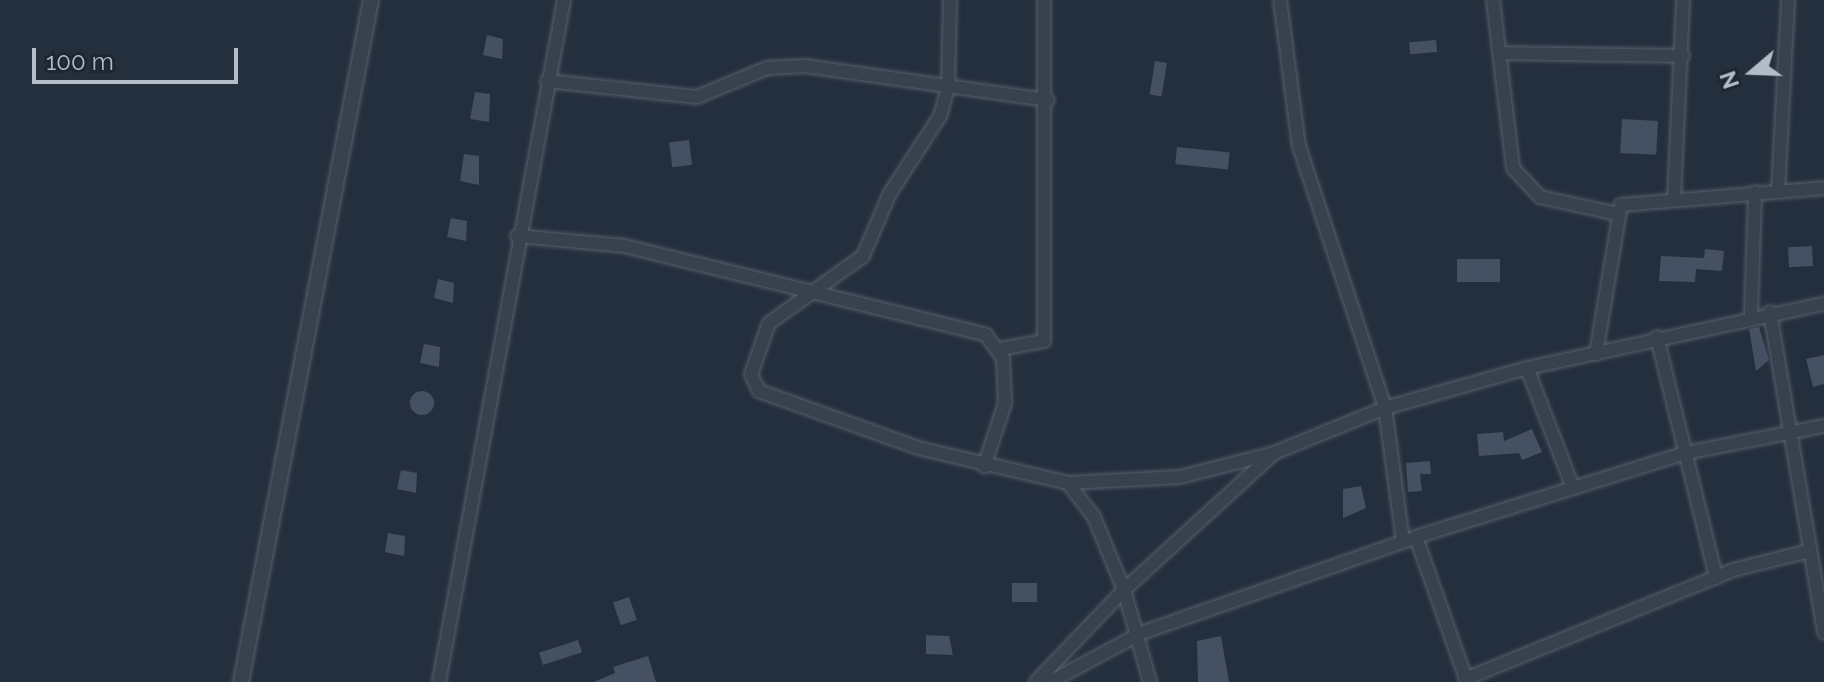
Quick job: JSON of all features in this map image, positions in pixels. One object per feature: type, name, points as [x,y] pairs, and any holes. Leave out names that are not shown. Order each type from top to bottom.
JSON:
[{"type":"street","points":[[241,682],[371,0]]},
{"type":"street","points":[[439,682],[517,236],[564,0]]},
{"type":"street","points":[[950,0],[948,87],[940,116],[890,193],[863,256],[801,295],[756,345],[751,374],[759,391],[773,402],[984,467],[1068,483],[1180,477],[1274,453],[1385,408],[1527,368],[1751,315],[1824,304]]},
{"type":"street","points":[[1000,349],[1044,341],[1048,100],[1044,0]]},
{"type":"street","points":[[1280,0],[1303,160],[1385,408],[1409,539],[1466,680],[1716,578],[1809,551]]},
{"type":"street","points":[[1493,0],[1513,168],[1526,188],[1557,205],[1617,214]]},
{"type":"street","points":[[1674,200],[1683,56],[1683,0]]},
{"type":"street","points":[[1778,192],[1788,0]]},
{"type":"street","points":[[1501,53],[1683,56]]},
{"type":"street","points":[[547,81],[697,97],[767,68],[805,66],[1048,100]]},
{"type":"street","points":[[1596,354],[1617,214],[1629,202],[1824,188]]},
{"type":"street","points":[[1751,315],[1755,192]]},
{"type":"street","points":[[517,236],[625,246],[801,295],[986,335],[1000,349],[1005,403],[984,467]]},
{"type":"street","points":[[1770,312],[1824,632]]},
{"type":"street","points":[[1657,337],[1716,578]]},
{"type":"street","points":[[1527,368],[1572,485]]},
{"type":"street","points":[[1050,682],[1067,678],[1141,633],[1572,485],[1686,453],[1824,426]]},
{"type":"street","points":[[1036,682],[1124,590],[1274,453]]},
{"type":"street","points":[[1068,483],[1094,517],[1141,633],[1150,682]]},
{"type":"building","points":[[487,35],[503,39],[502,59],[483,55]]},
{"type":"building","points":[[1436,40],[1437,52],[1410,54],[1409,42]]},
{"type":"building","points":[[1155,61],[1167,63],[1162,96],[1150,95]]},
{"type":"building","points":[[475,92],[490,94],[489,122],[470,119]]},
{"type":"building","points":[[1622,119],[1658,121],[1656,155],[1620,153]]},
{"type":"building","points":[[689,140],[692,165],[672,167],[669,142]]},
{"type":"building","points":[[1177,147],[1230,153],[1228,169],[1175,164]]},
{"type":"building","points":[[464,154],[479,156],[479,185],[460,181]]},
{"type":"building","points":[[451,218],[467,221],[466,241],[447,237]]},
{"type":"building","points":[[1812,246],[1813,266],[1789,267],[1788,247]]},
{"type":"building","points":[[1705,249],[1724,251],[1722,271],[1696,269],[1695,282],[1659,281],[1661,256],[1704,258]]},
{"type":"building","points":[[1457,259],[1500,259],[1500,282],[1457,282]]},
{"type":"building","points":[[438,279],[454,283],[453,303],[434,298]]},
{"type":"building","points":[[1759,327],[1769,360],[1756,371],[1749,329]]},
{"type":"building","points":[[424,344],[440,347],[439,367],[420,363]]},
{"type":"building","points":[[1824,355],[1824,384],[1813,387],[1806,359]]},
{"type":"building","points":[[422,391],[433,398],[434,403],[427,414],[422,415],[411,408],[410,403],[417,392]]},
{"type":"building","points":[[1532,429],[1542,452],[1522,460],[1519,453],[1479,456],[1477,434],[1503,432],[1504,441]]},
{"type":"building","points":[[1430,461],[1431,474],[1420,474],[1422,491],[1408,492],[1406,463]]},
{"type":"building","points":[[401,470],[417,473],[416,493],[397,489]]},
{"type":"building","points":[[1361,486],[1366,508],[1343,518],[1343,489]]},
{"type":"building","points":[[388,533],[405,536],[404,556],[385,552]]},
{"type":"building","points":[[1012,583],[1037,583],[1037,602],[1012,602]]},
{"type":"building","points":[[629,597],[637,620],[621,625],[613,603]]},
{"type":"building","points":[[926,635],[949,636],[953,655],[926,654]]},
{"type":"building","points":[[1221,636],[1229,682],[1198,682],[1197,641]]},
{"type":"building","points":[[578,640],[582,652],[543,665],[539,653]]},
{"type":"building","points":[[648,656],[656,682],[594,682],[615,673],[613,667]]}]
